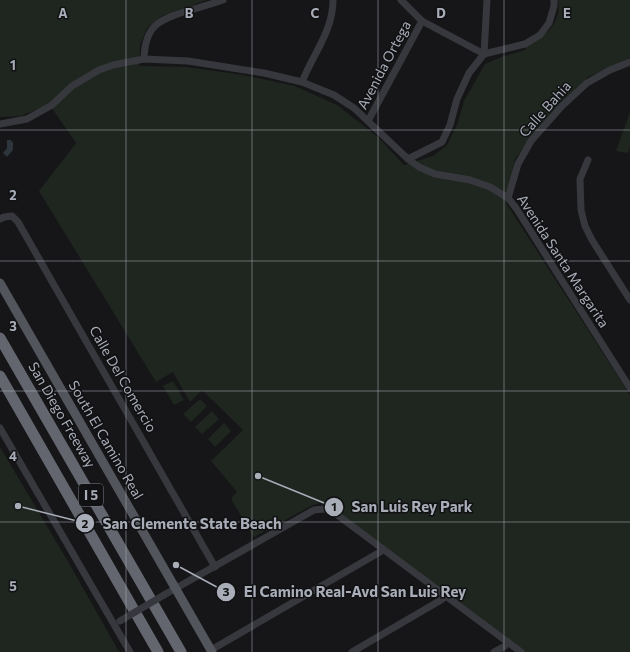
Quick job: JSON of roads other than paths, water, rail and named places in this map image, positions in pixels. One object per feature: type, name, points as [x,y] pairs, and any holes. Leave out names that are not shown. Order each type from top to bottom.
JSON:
[{"type":"highway","name":"San Diego Freeway","points":[[0,338],[181,652]]},
{"type":"highway","name":"I 5","points":[[0,376],[158,652]]},
{"type":"main road","name":"South El Camino Real","points":[[0,283],[212,651]]},
{"type":"street","points":[[144,59],[146,43],[150,33],[161,21],[173,15],[223,0]]},
{"type":"street","points":[[302,82],[323,41],[333,12],[333,0]]},
{"type":"street","points":[[401,0],[422,21],[484,54],[525,44],[540,34],[549,23],[554,6],[554,0]]},
{"type":"street","points":[[408,158],[442,142],[450,125],[456,99],[469,73],[484,54],[487,0]]},
{"type":"street","name":"Avenida Ortega","points":[[368,120],[422,21]]},
{"type":"street","name":"Avenida Santa Margarita","points":[[0,124],[27,119],[52,105],[72,86],[99,70],[113,65],[144,59],[188,61],[264,73],[302,82],[334,95],[354,108],[408,158],[420,167],[435,174],[470,180],[490,187],[508,198],[516,208],[630,388]]},
{"type":"street","name":"Calle Bahia","points":[[508,198],[521,158],[531,141],[562,106],[587,83],[610,70],[630,62]]},
{"type":"street","points":[[588,160],[580,179],[581,210],[585,226],[592,240],[630,300]]},
{"type":"street","name":"Calle Del Comercio","points":[[0,219],[12,216],[18,222],[215,567]]},
{"type":"street","points":[[0,428],[130,652]]},
{"type":"street","points":[[113,624],[314,510],[324,509],[332,511],[521,652]]},
{"type":"street","points":[[212,651],[383,549]]},
{"type":"street","points":[[352,652],[442,600],[446,596]]},
{"type":"street","points":[[494,652],[505,646],[508,642]]},
{"type":"place","name":"San Luis Rey Park","points":[[258,476]]},
{"type":"place","name":"San Clemente State Beach","points":[[18,506]]},
{"type":"place","name":"El Camino Real-Avd San Luis Rey","points":[[176,565]]}]
